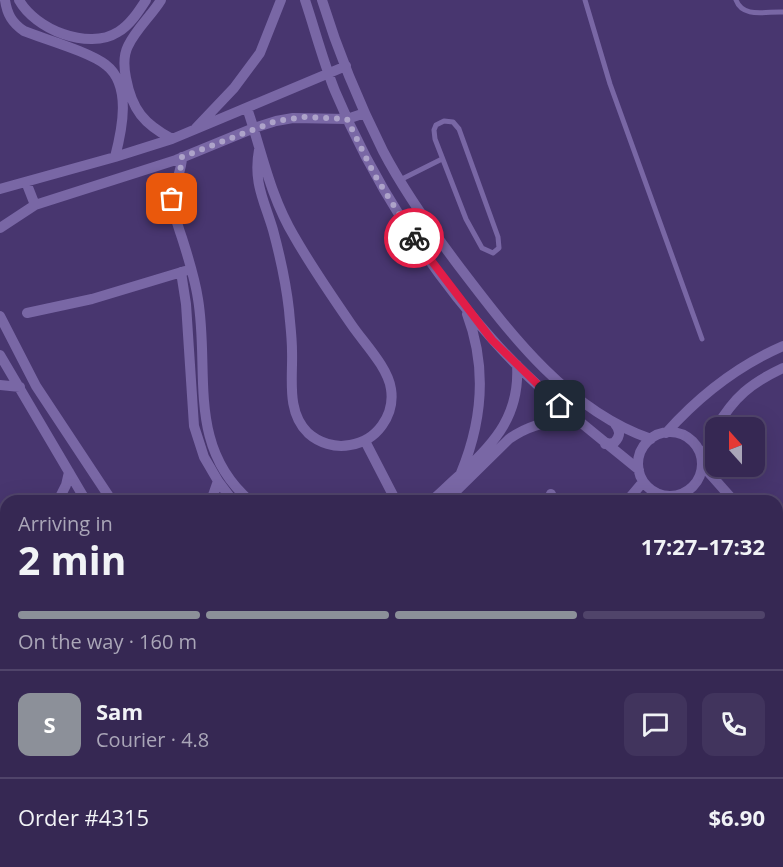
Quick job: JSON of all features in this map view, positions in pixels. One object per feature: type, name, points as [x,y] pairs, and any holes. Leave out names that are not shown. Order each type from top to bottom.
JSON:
[{"type":"street","points":[[5,0],[9,17],[15,26],[104,63],[111,69],[119,82],[122,101],[120,139],[115,157]]},
{"type":"street","points":[[19,0],[24,9],[35,19],[67,34],[85,38],[97,38],[119,32],[137,14],[146,0]]},
{"type":"street","points":[[161,0],[127,48],[124,61],[125,75],[131,100],[141,117],[155,130],[172,139]]},
{"type":"street","points":[[192,131],[234,88],[255,60],[281,0]]},
{"type":"street","points":[[305,0],[328,72],[347,119],[392,204],[464,305],[492,340],[579,422],[639,470]]},
{"type":"street","points":[[322,0],[365,113],[400,180],[440,242],[496,314],[567,389],[615,424],[651,439]]},
{"type":"street","points":[[119,32],[127,48]]},
{"type":"street","points":[[0,189],[172,139],[346,66]]},
{"type":"street","points":[[247,108],[272,189],[294,236],[389,380],[392,400],[386,420],[365,441],[349,446],[324,443],[304,428],[296,414],[292,397],[292,348],[288,301],[276,242],[257,183],[256,166],[259,150]]},
{"type":"street","points":[[0,228],[35,205],[182,157],[254,128],[293,118],[347,119],[365,113]]},
{"type":"street","points":[[182,157],[182,165],[173,189],[173,208],[186,270],[201,319],[206,427],[221,466],[244,495]]},
{"type":"street","points":[[26,182],[35,205]]},
{"type":"street","points":[[27,313],[92,299],[186,270]]},
{"type":"street","points":[[186,270],[194,426],[198,443],[218,481],[228,495]]},
{"type":"street","points":[[461,473],[476,429],[480,382],[474,335],[464,305]]},
{"type":"street","points":[[0,316],[36,386],[108,495]]},
{"type":"street","points":[[661,495],[644,482],[639,470],[640,452],[651,439],[666,433],[696,401],[713,387],[752,361],[783,346]]},
{"type":"street","points":[[0,355],[82,495]]},
{"type":"street","points":[[437,495],[485,450],[505,424],[516,394],[517,365]]},
{"type":"street","points":[[723,417],[734,400],[750,386],[783,368]]},
{"type":"street","points":[[0,385],[20,387]]},
{"type":"street","points":[[452,495],[517,433],[547,422],[579,422]]},
{"type":"street","points":[[605,444],[614,443],[619,436],[615,424]]},
{"type":"street","points":[[666,433],[688,438],[697,447],[702,462],[726,495]]},
{"type":"street","points":[[365,441],[393,495]]},
{"type":"street","points":[[678,495],[695,484],[705,455]]},
{"type":"street","points":[[61,495],[69,472]]},
{"type":"street","points":[[213,495],[218,481]]},
{"type":"street","points":[[632,495],[644,482]]},
{"type":"lane","points":[[585,0],[610,84],[702,339]]},
{"type":"lane","points":[[736,0],[740,8],[747,12],[783,12]]},
{"type":"lane","points":[[449,121],[459,129],[494,226],[499,242],[496,252],[486,251],[474,236],[442,159],[434,130],[440,122],[449,121]]},
{"type":"lane","points":[[400,180],[442,159]]},
{"type":"way so far","points":[[172,199],[175,181],[182,165],[182,157],[276,121],[304,117],[347,119],[374,174],[414,238]]},
{"type":"route","points":[[414,238],[492,340],[560,406]]}]
